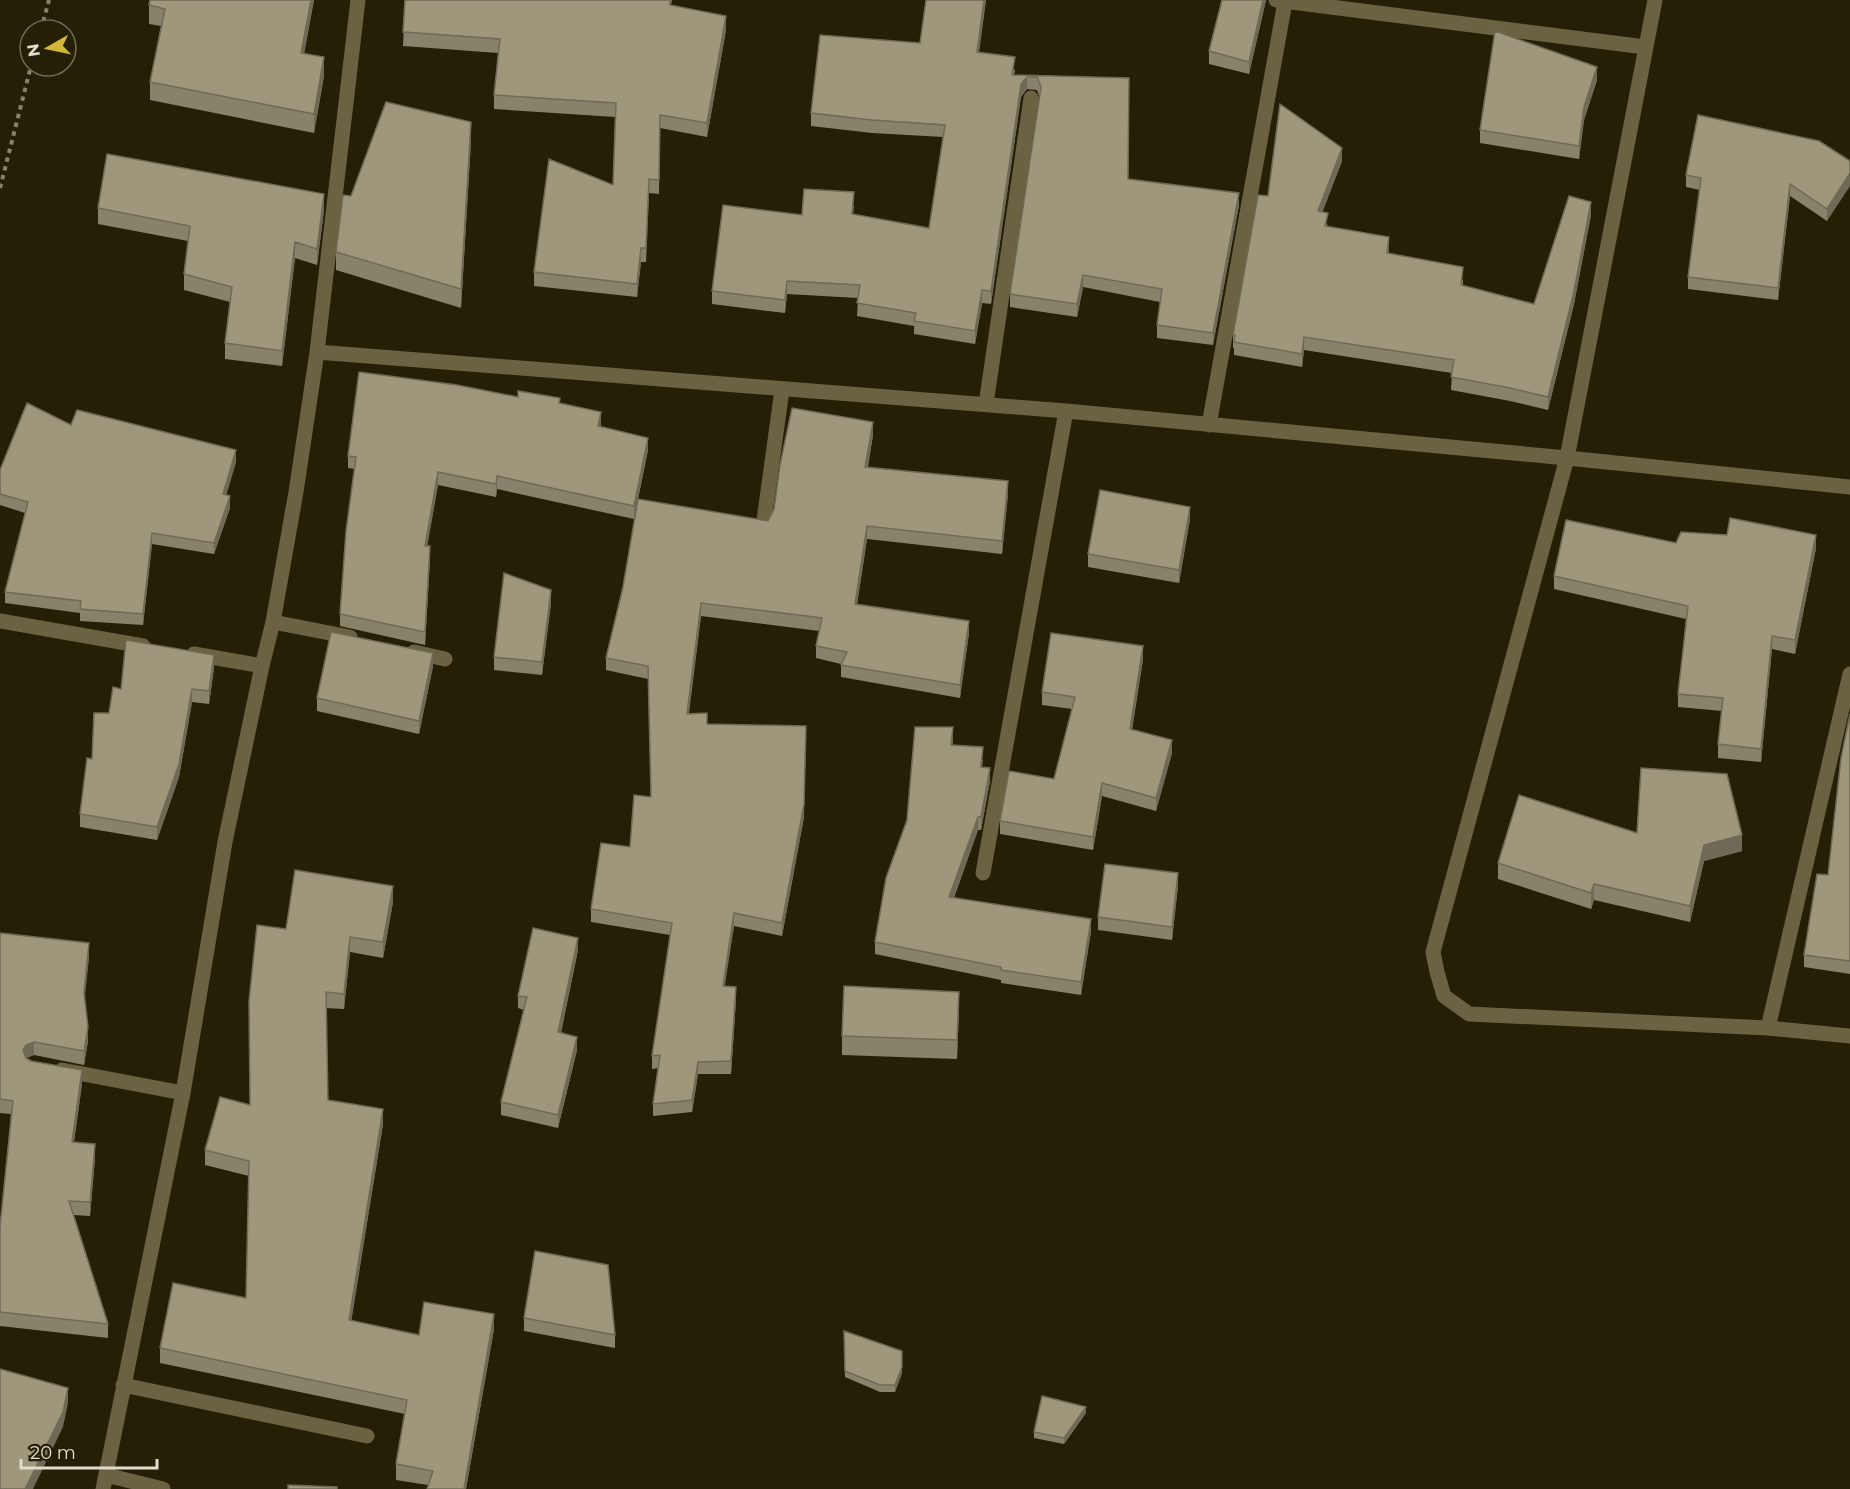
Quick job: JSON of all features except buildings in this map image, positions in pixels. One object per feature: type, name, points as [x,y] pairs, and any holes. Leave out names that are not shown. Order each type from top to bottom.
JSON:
[{"type":"street","points":[[163,1489],[104,1482],[183,1093],[225,842],[273,622],[296,492],[317,352],[358,0]]},
{"type":"street","points":[[1655,0],[1567,458],[1434,952],[1437,972],[1444,996],[1469,1014],[1768,1028],[1850,1036]]},
{"type":"street","points":[[1209,424],[1280,1],[1645,46]]},
{"type":"street","points":[[986,404],[1030,98]]},
{"type":"street","points":[[317,352],[1066,411],[1850,487]]},
{"type":"street","points":[[764,520],[782,390]]},
{"type":"street","points":[[983,873],[1066,411]]},
{"type":"street","points":[[0,621],[159,648]]},
{"type":"street","points":[[273,622],[369,642]]},
{"type":"street","points":[[402,649],[446,659]]},
{"type":"street","points":[[182,652],[262,666]]},
{"type":"street","points":[[1768,1028],[1850,674]]},
{"type":"street","points":[[45,1067],[183,1093]]},
{"type":"street","points":[[123,1385],[367,1436]]},
{"type":"path","points":[[44,18],[49,0]]},
{"type":"path","points":[[0,188],[28,78]]}]
